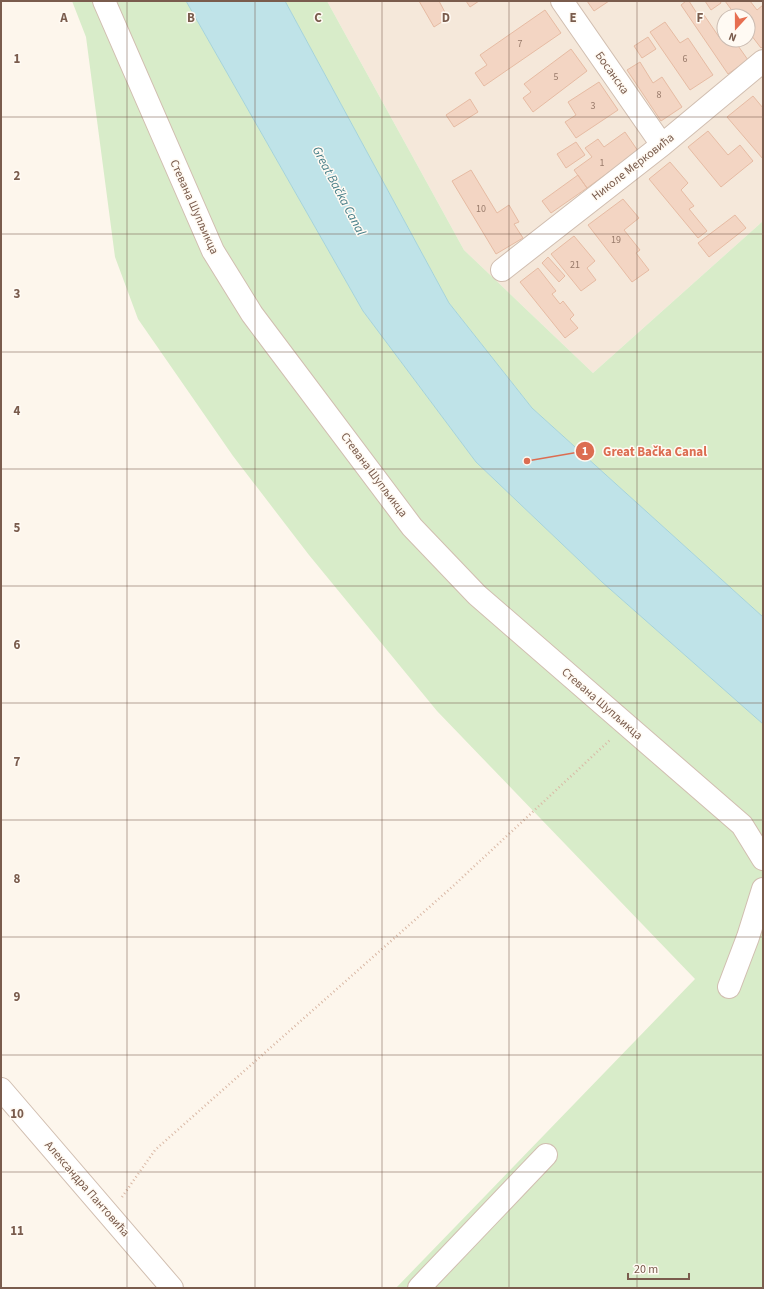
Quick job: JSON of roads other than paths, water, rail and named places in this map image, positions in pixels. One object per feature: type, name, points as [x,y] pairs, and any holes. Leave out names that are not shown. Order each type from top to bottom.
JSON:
[{"type":"street","name":"Стевана Шупљикца","points":[[104,1],[213,252],[252,314],[412,527],[477,595],[742,826],[763,859]]},
{"type":"street","name":"Босанска","points":[[562,1],[662,145]]},
{"type":"street","name":"Николе Мерковића","points":[[502,270],[662,145],[763,61]]},
{"type":"street","points":[[729,987],[748,937],[763,889]]},
{"type":"street","name":"Александра Пантовића","points":[[1,1089],[172,1288]]},
{"type":"street","points":[[419,1288],[546,1155]]},
{"type":"water","points":[[186,1],[285,1],[449,303],[532,408],[763,617],[763,724],[602,582],[476,462],[363,311]]},
{"type":"place","name":"Great Bačka Canal","points":[[527,461]]}]
